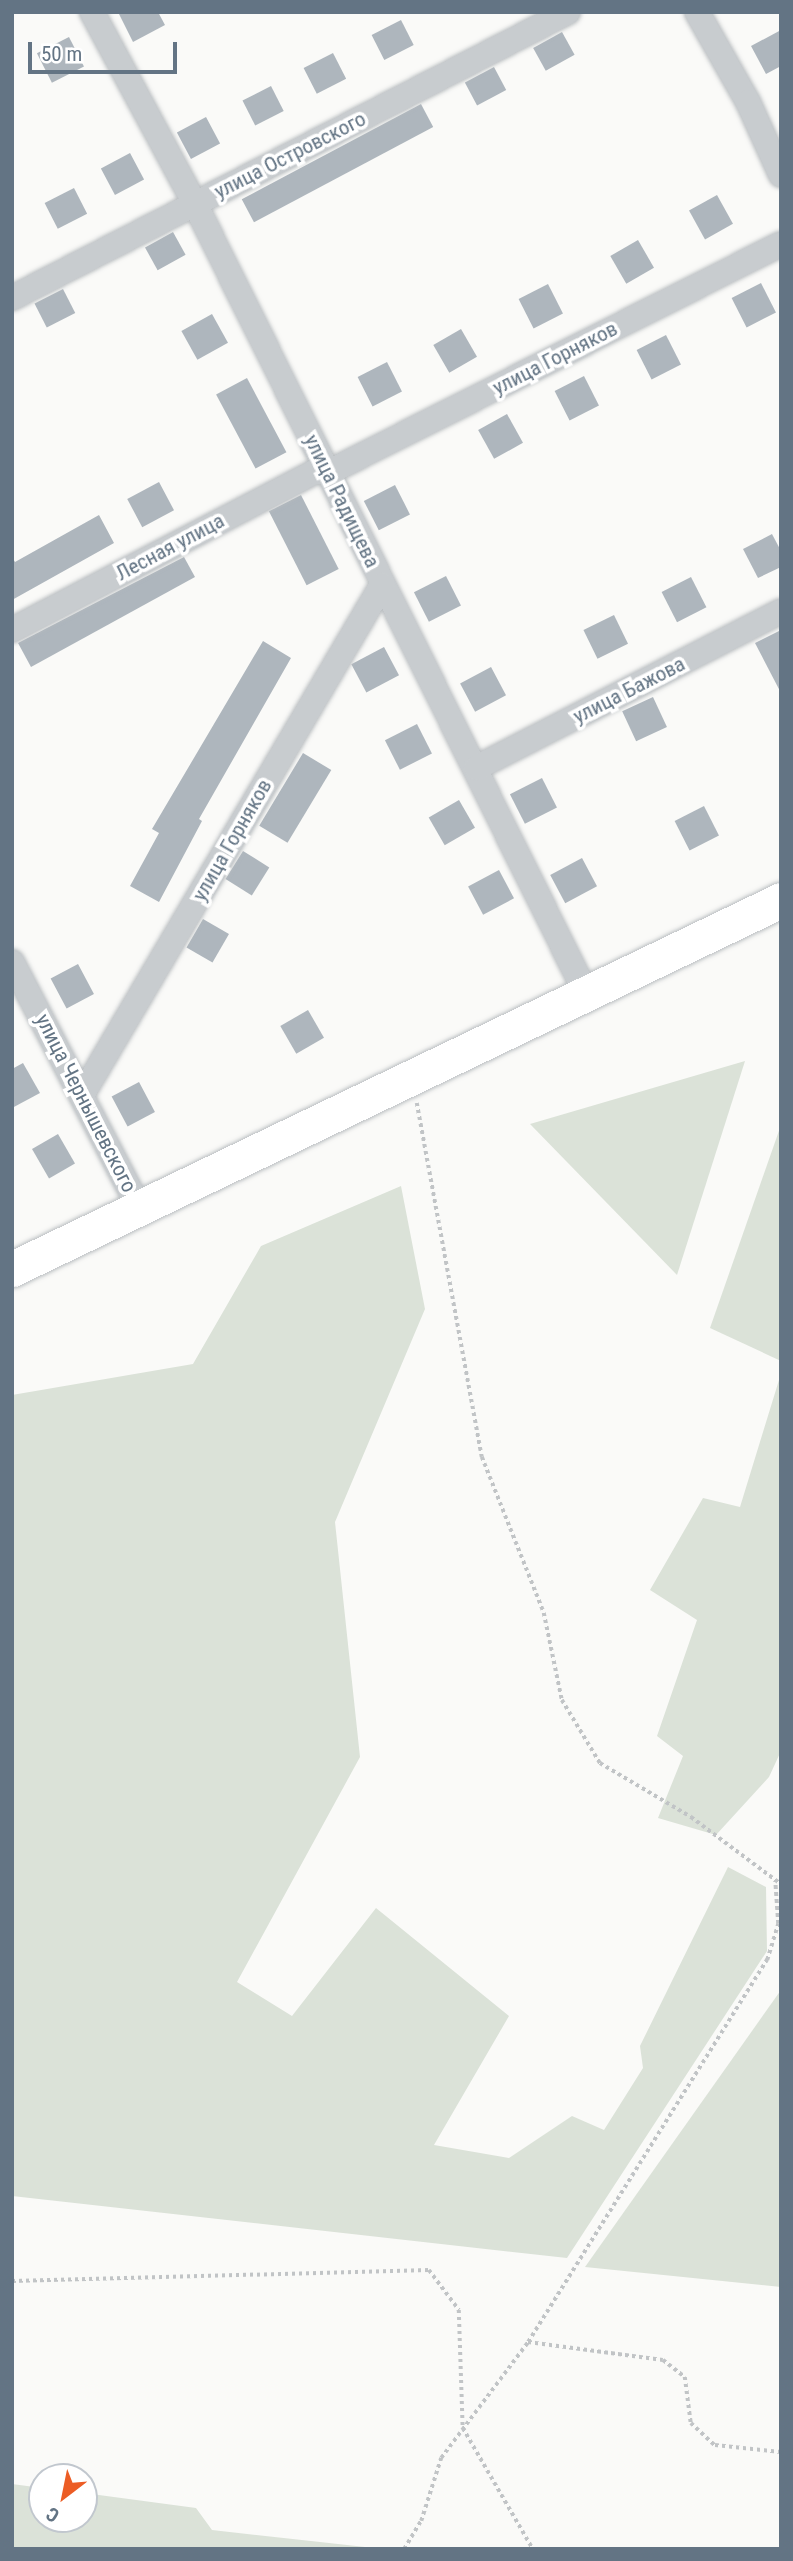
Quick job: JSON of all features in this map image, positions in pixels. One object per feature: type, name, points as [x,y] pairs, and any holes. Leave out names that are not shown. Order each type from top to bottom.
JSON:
[{"type":"highway","points":[[12,1269],[781,900]]},
{"type":"street","name":"улица Радищева","points":[[92,12],[195,204],[586,993]]},
{"type":"street","name":"улица Островского","points":[[12,298],[568,12]]},
{"type":"street","points":[[697,12],[748,102],[781,175]]},
{"type":"street","name":"улица Горняков","points":[[329,472],[781,244]]},
{"type":"street","name":"Лесная улица","points":[[12,630],[314,472],[329,472]]},
{"type":"street","name":"улица Горняков","points":[[82,1095],[382,585]]},
{"type":"street","name":"улица Бажова","points":[[476,768],[781,611]]},
{"type":"street","name":"улица Чернышевского","points":[[12,962],[139,1207]]},
{"type":"path","points":[[412,1077],[482,1457],[544,1613],[562,1700],[600,1763],[691,1817],[781,1884]]},
{"type":"path","points":[[404,2549],[421,2521],[440,2458],[528,2342],[768,1960],[778,1924],[775,1881]]},
{"type":"path","points":[[12,2281],[429,2270],[459,2310],[463,2428],[533,2549]]},
{"type":"path","points":[[528,2342],[663,2360],[685,2377],[691,2423],[715,2445],[781,2452]]},
{"type":"shaded area","points":[[745,1061],[677,1275],[530,1124]]},
{"type":"shaded area","points":[[781,1125],[781,1361],[710,1328]]},
{"type":"shaded area","points":[[401,1186],[425,1309],[335,1522],[360,1757],[237,1982],[292,2016],[376,1908],[509,2016],[434,2145],[509,2158],[572,2116],[604,2130],[643,2068],[640,2046],[728,1867],[766,1887],[767,1951],[567,2258],[12,2196],[12,1395],[193,1364],[261,1246]]},
{"type":"shaded area","points":[[779,1380],[781,1751],[769,1777],[716,1835],[658,1818],[683,1756],[657,1736],[697,1620],[650,1590],[703,1498],[740,1507]]},
{"type":"shaded area","points":[[781,1990],[781,2287],[585,2267]]},
{"type":"shaded area","points":[[12,2484],[28,2486],[28,2533],[98,2533],[98,2495],[196,2508],[212,2530],[383,2549],[12,2549]]},
{"type":"building","points":[[118,12],[158,12],[165,25],[133,42]]},
{"type":"building","points":[[401,20],[414,45],[384,60],[372,35]]},
{"type":"building","points":[[781,30],[781,66],[766,74],[751,46]]},
{"type":"building","points":[[562,32],[575,55],[546,71],[533,48]]},
{"type":"building","points":[[69,37],[84,66],[52,83],[37,53]]},
{"type":"building","points":[[333,53],[346,79],[317,94],[304,68]]},
{"type":"building","points":[[494,67],[506,90],[477,105],[465,82]]},
{"type":"building","points":[[271,86],[284,111],[255,125],[242,101]]},
{"type":"building","points":[[421,104],[433,127],[254,222],[242,199]]},
{"type":"building","points":[[206,117],[220,143],[191,159],[177,132]]},
{"type":"building","points":[[130,153],[144,179],[115,195],[101,168]]},
{"type":"building","points":[[74,188],[87,214],[58,229],[45,203]]},
{"type":"building","points":[[717,195],[733,224],[705,239],[689,211]]},
{"type":"building","points":[[173,232],[186,255],[158,270],[145,248]]},
{"type":"building","points":[[638,240],[654,268],[626,284],[610,256]]},
{"type":"building","points":[[761,283],[776,312],[747,327],[732,298]]},
{"type":"building","points":[[548,284],[563,313],[534,328],[519,299]]},
{"type":"building","points":[[63,289],[75,313],[47,328],[34,304]]},
{"type":"building","points":[[212,314],[228,343],[197,360],[181,331]]},
{"type":"building","points":[[461,329],[477,357],[449,373],[433,345]]},
{"type":"building","points":[[666,335],[681,364],[652,379],[637,350]]},
{"type":"building","points":[[387,362],[402,391],[373,406],[358,377]]},
{"type":"building","points":[[584,376],[599,405],[570,420],[555,391]]},
{"type":"building","points":[[247,378],[286,452],[256,469],[216,394]]},
{"type":"building","points":[[507,414],[523,443],[494,459],[478,430]]},
{"type":"building","points":[[159,482],[174,510],[142,527],[127,499]]},
{"type":"building","points":[[395,485],[410,514],[379,530],[364,501]]},
{"type":"building","points":[[301,495],[339,569],[307,585],[269,511]]},
{"type":"building","points":[[99,515],[114,543],[12,600],[12,557],[15,562]]},
{"type":"building","points":[[772,534],[781,551],[781,567],[758,578],[743,549]]},
{"type":"building","points":[[184,557],[195,577],[31,667],[18,643]]},
{"type":"building","points":[[446,576],[461,605],[429,622],[414,592]]},
{"type":"building","points":[[691,577],[706,607],[677,622],[662,592]]},
{"type":"building","points":[[614,615],[628,644],[597,659],[583,630]]},
{"type":"building","points":[[781,630],[781,693],[755,643]]},
{"type":"building","points":[[263,641],[291,658],[199,819],[202,821],[159,902],[130,886],[159,833],[152,829]]},
{"type":"building","points":[[384,647],[399,675],[366,693],[351,664]]},
{"type":"building","points":[[491,667],[506,695],[475,712],[460,683]]},
{"type":"building","points":[[653,697],[667,727],[636,741],[622,711]]},
{"type":"building","points":[[417,724],[432,753],[400,770],[385,740]]},
{"type":"building","points":[[303,753],[331,770],[288,843],[259,826]]},
{"type":"building","points":[[542,778],[557,807],[525,824],[510,794]]},
{"type":"building","points":[[459,800],[475,828],[445,845],[429,818]]},
{"type":"building","points":[[704,806],[719,835],[690,850],[675,821]]},
{"type":"building","points":[[243,851],[269,867],[252,895],[226,879]]},
{"type":"building","points":[[582,858],[597,886],[565,903],[550,875]]},
{"type":"building","points":[[499,870],[514,898],[483,915],[468,886]]},
{"type":"building","points":[[203,919],[229,934],[212,963],[186,948]]},
{"type":"building","points":[[78,964],[94,994],[67,1009],[51,979]]},
{"type":"building","points":[[308,1010],[324,1038],[296,1054],[280,1026]]},
{"type":"building","points":[[23,1063],[40,1093],[12,1108],[12,1069]]},
{"type":"building","points":[[139,1082],[155,1112],[128,1127],[112,1097]]},
{"type":"building","points":[[58,1134],[75,1163],[49,1178],[32,1149]]}]
